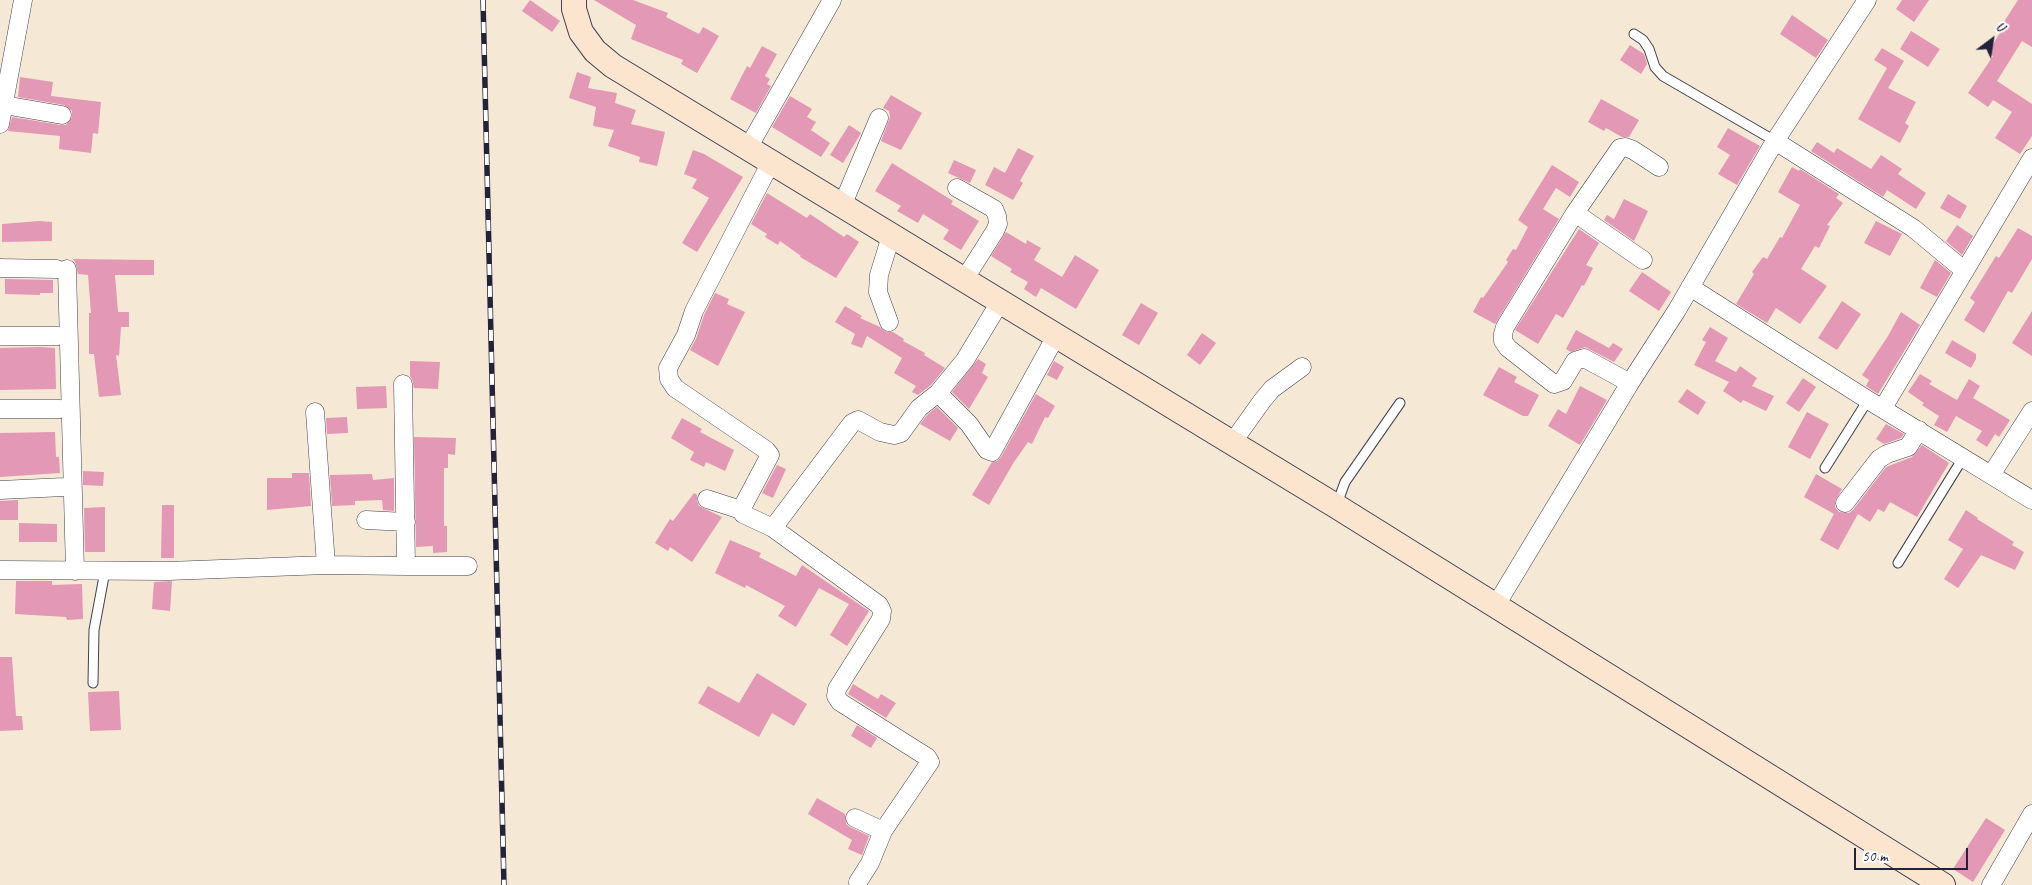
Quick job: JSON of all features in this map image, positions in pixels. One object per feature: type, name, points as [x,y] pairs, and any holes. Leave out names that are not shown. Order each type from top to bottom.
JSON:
[{"type":"main road","points":[[574,0],[574,9],[581,32],[595,51],[613,66],[1336,506],[1943,885]]},
{"type":"street","points":[[0,124],[23,0]]},
{"type":"street","points":[[1496,605],[1690,287],[1775,141],[1866,0]]},
{"type":"street","points":[[748,148],[830,1]]},
{"type":"street","points":[[4,105],[62,115]]},
{"type":"street","points":[[842,206],[879,118]]},
{"type":"street","points":[[1775,141],[1909,226],[1965,271]]},
{"type":"street","points":[[1630,384],[1584,358],[1575,360],[1563,381],[1554,384],[1508,348],[1503,341],[1505,326],[1575,213],[1620,148],[1625,147],[1633,150],[1659,167]]},
{"type":"street","points":[[1875,404],[1965,271],[2032,158]]},
{"type":"street","points":[[741,510],[770,454],[676,388],[669,379],[668,368],[686,335],[694,311],[771,162]]},
{"type":"street","points":[[957,188],[994,209],[998,224],[964,280]]},
{"type":"street","points":[[1575,213],[1643,260]]},
{"type":"street","points":[[889,322],[878,292],[879,274],[892,236]]},
{"type":"street","points":[[0,268],[62,269],[75,570]]},
{"type":"street","points":[[1690,287],[1875,404],[2032,500]]},
{"type":"street","points":[[773,528],[852,423],[858,420],[880,432],[894,435],[901,433],[919,408],[938,393],[965,360],[1000,302]]},
{"type":"street","points":[[0,336],[58,336]]},
{"type":"street","points":[[938,393],[969,424],[987,450],[992,452],[1056,336]]},
{"type":"street","points":[[1232,443],[1272,389],[1302,367]]},
{"type":"street","points":[[403,384],[406,566]]},
{"type":"street","points":[[0,410],[60,409]]},
{"type":"street","points":[[1991,474],[2032,411]]},
{"type":"street","points":[[315,412],[326,565]]},
{"type":"street","points":[[1845,503],[1879,459],[1887,454],[1908,448],[1919,430]]},
{"type":"street","points":[[0,490],[64,487]]},
{"type":"street","points":[[707,499],[741,510],[747,517],[773,528],[879,605],[882,611],[881,619],[837,689],[836,696],[848,707],[927,757],[930,762],[883,831],[870,863],[858,882]]},
{"type":"street","points":[[366,520],[406,522]]},
{"type":"street","points":[[0,570],[265,569],[326,565],[459,566]]},
{"type":"street","points":[[1991,885],[2032,814]]},
{"type":"street","points":[[855,818],[883,831]]},
{"type":"lane","points":[[1634,34],[1643,40],[1649,49],[1655,67],[1663,76],[1775,141]]},
{"type":"lane","points":[[1336,506],[1345,482],[1400,404]]},
{"type":"lane","points":[[1825,468],[1875,404]]},
{"type":"lane","points":[[1898,564],[1963,458]]},
{"type":"lane","points":[[93,683],[94,630],[105,571]]},
{"type":"building","points":[[530,0],[560,21],[552,32],[522,11]]},
{"type":"building","points":[[594,0],[633,0],[668,13],[666,17],[699,34],[703,27],[719,36],[697,73],[681,64],[683,60],[631,39],[636,25]]},
{"type":"building","points":[[1902,0],[1929,0],[1914,22],[1896,9]]},
{"type":"building","points":[[2018,0],[2032,0],[2032,47],[2022,41],[1997,81],[2032,104],[2032,136],[2020,154],[1995,138],[2012,112],[1993,100],[1988,107],[1968,93],[1993,56],[1988,53],[2002,29],[2000,28]]},
{"type":"building","points":[[1792,15],[1828,40],[1816,58],[1780,34]]},
{"type":"building","points":[[1911,31],[1940,49],[1928,67],[1900,49]]},
{"type":"building","points":[[1630,45],[1644,54],[1647,64],[1641,74],[1620,60]]},
{"type":"building","points":[[762,46],[777,54],[765,76],[770,79],[767,84],[771,86],[756,113],[730,99],[747,66],[750,68]]},
{"type":"building","points":[[1882,48],[1904,61],[1888,88],[1916,102],[1905,123],[1909,126],[1900,143],[1858,119],[1887,68],[1874,60]]},
{"type":"building","points":[[577,72],[591,77],[588,88],[617,93],[615,103],[636,110],[631,124],[665,132],[657,166],[639,162],[640,157],[608,146],[614,130],[593,126],[596,107],[569,98]]},
{"type":"building","points":[[20,77],[53,82],[51,96],[101,102],[98,134],[93,133],[91,153],[59,149],[60,136],[8,131],[12,117],[66,125],[72,117],[72,111],[64,105],[18,97]]},
{"type":"building","points":[[891,95],[922,113],[901,150],[881,141],[890,117],[889,111],[883,108]]},
{"type":"building","points":[[790,96],[812,109],[807,117],[816,122],[811,130],[830,143],[821,157],[772,127]]},
{"type":"building","points":[[1601,99],[1639,120],[1629,137],[1622,137],[1606,128],[1604,131],[1588,122]]},
{"type":"building","points":[[849,125],[861,133],[843,163],[830,155]]},
{"type":"building","points":[[1728,128],[1760,146],[1737,185],[1718,174],[1730,155],[1717,147]]},
{"type":"building","points":[[1817,142],[1834,153],[1837,148],[1871,169],[1881,155],[1902,169],[1898,174],[1926,193],[1916,209],[1887,190],[1883,197],[1811,151]]},
{"type":"building","points":[[1018,148],[1034,156],[1020,181],[1023,183],[1013,200],[985,185],[994,167],[1005,173]]},
{"type":"building","points":[[693,150],[704,154],[743,177],[697,252],[682,243],[709,198],[692,188],[697,179],[684,174]]},
{"type":"building","points":[[954,160],[976,170],[970,183],[948,173]]},
{"type":"building","points":[[892,163],[953,201],[951,204],[979,221],[961,250],[943,239],[949,230],[923,214],[918,223],[897,211],[901,206],[875,191]]},
{"type":"building","points":[[1552,165],[1579,182],[1570,197],[1556,188],[1543,209],[1559,219],[1495,324],[1473,312],[1481,297],[1483,298],[1508,262],[1506,260],[1513,249],[1516,250],[1528,227],[1518,220]]},
{"type":"building","points":[[1792,167],[1799,171],[1800,169],[1839,194],[1836,198],[1843,203],[1827,225],[1830,226],[1819,248],[1815,246],[1801,269],[1827,286],[1800,324],[1776,308],[1767,323],[1736,304],[1754,274],[1752,272],[1763,257],[1767,259],[1780,237],[1782,238],[1800,205],[1778,192]]},
{"type":"building","points":[[767,193],[807,218],[810,214],[844,237],[847,234],[859,242],[836,278],[800,257],[780,241],[778,245],[765,237],[767,234],[751,224]]},
{"type":"building","points":[[1948,194],[1967,206],[1960,219],[1940,208]]},
{"type":"building","points":[[1624,199],[1648,211],[1634,241],[1604,220],[1607,215],[1614,219]]},
{"type":"building","points":[[39,221],[52,222],[52,241],[2,242],[2,224]]},
{"type":"building","points":[[1876,221],[1902,234],[1890,256],[1864,243]]},
{"type":"building","points":[[1957,225],[1973,236],[1962,255],[1946,241]]},
{"type":"building","points":[[2018,228],[2032,236],[2032,259],[2012,293],[2008,291],[1984,333],[1964,320],[1975,302],[1970,298],[1996,256],[1999,258]]},
{"type":"building","points":[[1579,229],[1599,243],[1586,265],[1593,268],[1584,286],[1582,285],[1563,318],[1556,314],[1538,344],[1515,330]]},
{"type":"building","points":[[1006,232],[1026,244],[1027,240],[1041,248],[1034,260],[1062,277],[1075,255],[1099,270],[1076,309],[1041,288],[1036,297],[1024,289],[1028,282],[1010,272],[1012,269],[991,256]]},
{"type":"building","points":[[73,259],[154,260],[154,275],[115,275],[118,312],[129,312],[129,327],[121,327],[119,356],[116,355],[121,395],[99,397],[94,354],[89,354],[89,313],[91,313],[88,275],[78,274]]},
{"type":"building","points":[[1935,260],[1951,273],[1937,297],[1920,288]]},
{"type":"building","points":[[1642,272],[1671,292],[1659,311],[1629,291]]},
{"type":"building","points":[[5,279],[53,280],[53,293],[40,293],[40,295],[5,294]]},
{"type":"building","points":[[715,293],[729,299],[727,304],[745,312],[718,366],[690,350]]},
{"type":"building","points":[[1842,301],[1861,314],[1837,350],[1818,338]]},
{"type":"building","points":[[1141,303],[1158,313],[1139,345],[1122,335]]},
{"type":"building","points":[[845,306],[862,316],[860,318],[887,332],[893,332],[904,339],[903,341],[925,353],[924,355],[945,368],[931,385],[918,395],[912,392],[916,386],[894,373],[902,358],[867,336],[862,348],[851,344],[855,334],[835,322]]},
{"type":"building","points":[[2032,311],[2032,356],[2012,343]]},
{"type":"building","points":[[1901,312],[1920,325],[1878,394],[1866,386],[1869,380],[1862,375],[1888,336]]},
{"type":"building","points":[[1710,327],[1728,338],[1715,361],[1736,372],[1740,366],[1757,378],[1752,386],[1774,396],[1766,411],[1743,400],[1741,403],[1723,391],[1729,382],[1694,365],[1706,342],[1702,340]]},
{"type":"building","points":[[1576,330],[1609,348],[1613,343],[1623,349],[1614,362],[1585,347],[1571,352],[1566,349]]},
{"type":"building","points":[[1202,333],[1216,343],[1200,365],[1187,355]]},
{"type":"building","points":[[1952,340],[1976,354],[1976,359],[1971,368],[1945,353]]},
{"type":"building","points":[[0,348],[55,348],[56,389],[0,390]]},
{"type":"building","points":[[978,359],[986,364],[982,373],[988,377],[969,409],[952,392]]},
{"type":"building","points":[[410,361],[440,362],[438,389],[414,388],[410,376]]},
{"type":"building","points":[[1054,361],[1064,367],[1057,380],[1047,375]]},
{"type":"building","points":[[1499,367],[1517,377],[1514,382],[1539,395],[1528,416],[1523,416],[1483,395]]},
{"type":"building","points":[[1920,374],[1932,381],[1929,384],[1957,400],[1969,379],[1980,386],[1973,398],[2010,420],[1999,437],[1995,434],[1987,447],[1976,440],[1982,431],[1956,416],[1947,432],[1934,425],[1939,416],[1922,405],[1924,403],[1908,392]]},
{"type":"building","points":[[1803,378],[1816,387],[1799,412],[1786,403]]},
{"type":"building","points":[[386,386],[387,408],[357,409],[356,387]]},
{"type":"building","points":[[1580,386],[1607,400],[1580,445],[1548,426],[1558,409],[1566,414]]},
{"type":"building","points":[[1687,389],[1706,402],[1698,415],[1678,402]]},
{"type":"building","points":[[1036,394],[1055,406],[1048,418],[1045,417],[1032,444],[1028,442],[1014,462],[989,505],[972,495],[992,462],[997,461],[1001,457]]},
{"type":"building","points":[[937,407],[958,428],[950,441],[920,424]]},
{"type":"building","points":[[1807,412],[1829,424],[1810,459],[1788,447]]},
{"type":"building","points":[[347,417],[348,433],[327,434],[326,418]]},
{"type":"building","points":[[682,418],[702,429],[700,432],[734,450],[725,471],[706,462],[704,467],[690,460],[694,452],[671,438]]},
{"type":"building","points":[[1886,424],[1904,434],[1901,438],[1884,444],[1876,439]]},
{"type":"building","points":[[55,432],[56,457],[59,457],[60,473],[0,477],[0,433]]},
{"type":"building","points":[[414,437],[456,438],[455,455],[448,454],[448,468],[444,468],[444,526],[447,526],[447,552],[433,553],[433,546],[416,547]]},
{"type":"building","points":[[1922,445],[1949,463],[1917,517],[1890,502],[1884,512],[1878,509],[1870,522],[1858,514],[1838,550],[1820,540],[1834,514],[1804,497],[1816,474],[1842,489],[1835,501],[1835,507],[1839,512],[1849,513],[1886,467],[1912,457]]},
{"type":"building","points":[[777,465],[786,469],[773,498],[762,493]]},
{"type":"building","points":[[83,471],[104,472],[103,486],[83,485]]},
{"type":"building","points":[[292,473],[309,473],[311,506],[267,510],[267,478],[292,478]]},
{"type":"building","points":[[372,474],[373,480],[394,478],[394,511],[383,510],[382,500],[355,501],[355,505],[332,506],[330,475]]},
{"type":"building","points":[[694,493],[697,495],[699,506],[722,517],[692,562],[670,547],[668,551],[655,543],[670,519],[673,521]]},
{"type":"building","points":[[18,500],[18,520],[0,520],[0,501]]},
{"type":"building","points":[[162,505],[174,505],[174,558],[161,558]]},
{"type":"building","points":[[105,507],[105,552],[85,552],[84,508]]},
{"type":"building","points":[[1966,510],[2014,542],[2012,545],[2024,552],[2015,570],[1981,555],[1958,588],[1944,579],[1963,549],[1948,540]]},
{"type":"building","points":[[19,523],[57,524],[57,542],[19,542]]},
{"type":"building","points":[[730,540],[761,553],[759,557],[796,576],[802,565],[869,611],[847,646],[830,635],[849,604],[819,588],[796,627],[778,616],[785,606],[746,585],[745,588],[715,573]]},
{"type":"building","points":[[16,581],[52,581],[52,585],[82,584],[83,619],[67,620],[66,617],[15,614]]},
{"type":"building","points":[[172,581],[170,611],[152,609],[154,582]]},
{"type":"building","points":[[0,657],[12,657],[16,716],[22,716],[23,730],[0,731]]},
{"type":"building","points":[[757,673],[807,704],[794,726],[772,713],[759,737],[698,703],[708,686],[739,703]]},
{"type":"building","points":[[853,684],[878,699],[881,694],[896,703],[886,718],[848,694]]},
{"type":"building","points":[[119,691],[121,730],[90,731],[88,692]]},
{"type":"building","points":[[857,725],[877,738],[871,748],[851,736]]},
{"type":"building","points":[[817,798],[845,814],[846,824],[850,827],[869,836],[862,855],[848,849],[852,840],[808,814]]},
{"type":"building","points":[[1986,818],[2005,830],[1973,882],[1953,869]]},
{"type":"railway","points":[[483,0],[504,885]]}]
